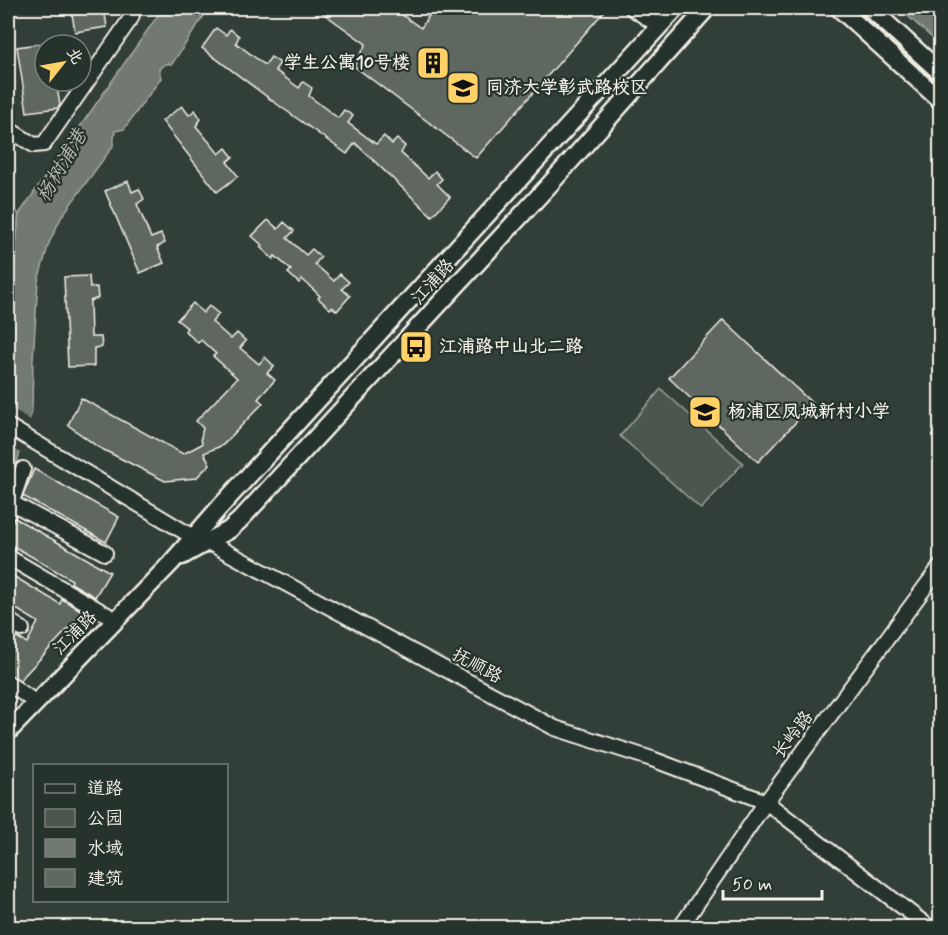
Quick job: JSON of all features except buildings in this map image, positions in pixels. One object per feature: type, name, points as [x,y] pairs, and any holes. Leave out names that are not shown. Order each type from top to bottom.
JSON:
[{"type":"main road","name":"江浦路","points":[[8,732],[34,702],[171,563],[200,539],[676,8]]},
{"type":"main road","name":"江浦路","points":[[200,539],[229,530],[240,520],[550,183],[707,8]]},
{"type":"main road","points":[[839,8],[940,100]]},
{"type":"main road","points":[[870,8],[940,72]]},
{"type":"street","points":[[8,129],[34,145],[44,144],[132,18],[134,8]]},
{"type":"street","points":[[632,8],[659,26]]},
{"type":"street","name":"抚顺路","points":[[8,426],[200,539],[555,728],[652,759],[766,802],[930,927]]},
{"type":"street","points":[[23,469],[10,508],[105,554]]},
{"type":"street","points":[[8,557],[116,620]]},
{"type":"street","name":"长岭路","points":[[680,927],[766,802],[940,567]]},
{"type":"street","points":[[8,620],[22,629]]},
{"type":"street","points":[[8,683],[34,702]]},
{"type":"green space","points":[[8,207],[19,214],[8,331]]},
{"type":"green space","points":[[661,389],[743,463],[701,509],[620,436]]},
{"type":"water","name":"杨树浦港","points":[[163,8],[209,8],[172,64],[165,64],[159,69],[161,78],[124,129],[115,131],[113,146],[62,216],[49,243],[38,281],[32,410],[8,487],[8,331],[19,214]]},
{"type":"water","points":[[899,8],[940,8],[940,45]]},
{"type":"pier","points":[[8,406],[32,421],[21,453],[8,445]]},
{"type":"place","name":"学生公寓10号楼","points":[[433,63]]},
{"type":"place","name":"同济大学彰武路校区","points":[[463,88]]},
{"type":"place","name":"江浦路中山北二路","points":[[416,347]]},
{"type":"place","name":"杨浦区凤城新村小学","points":[[705,412]]}]
